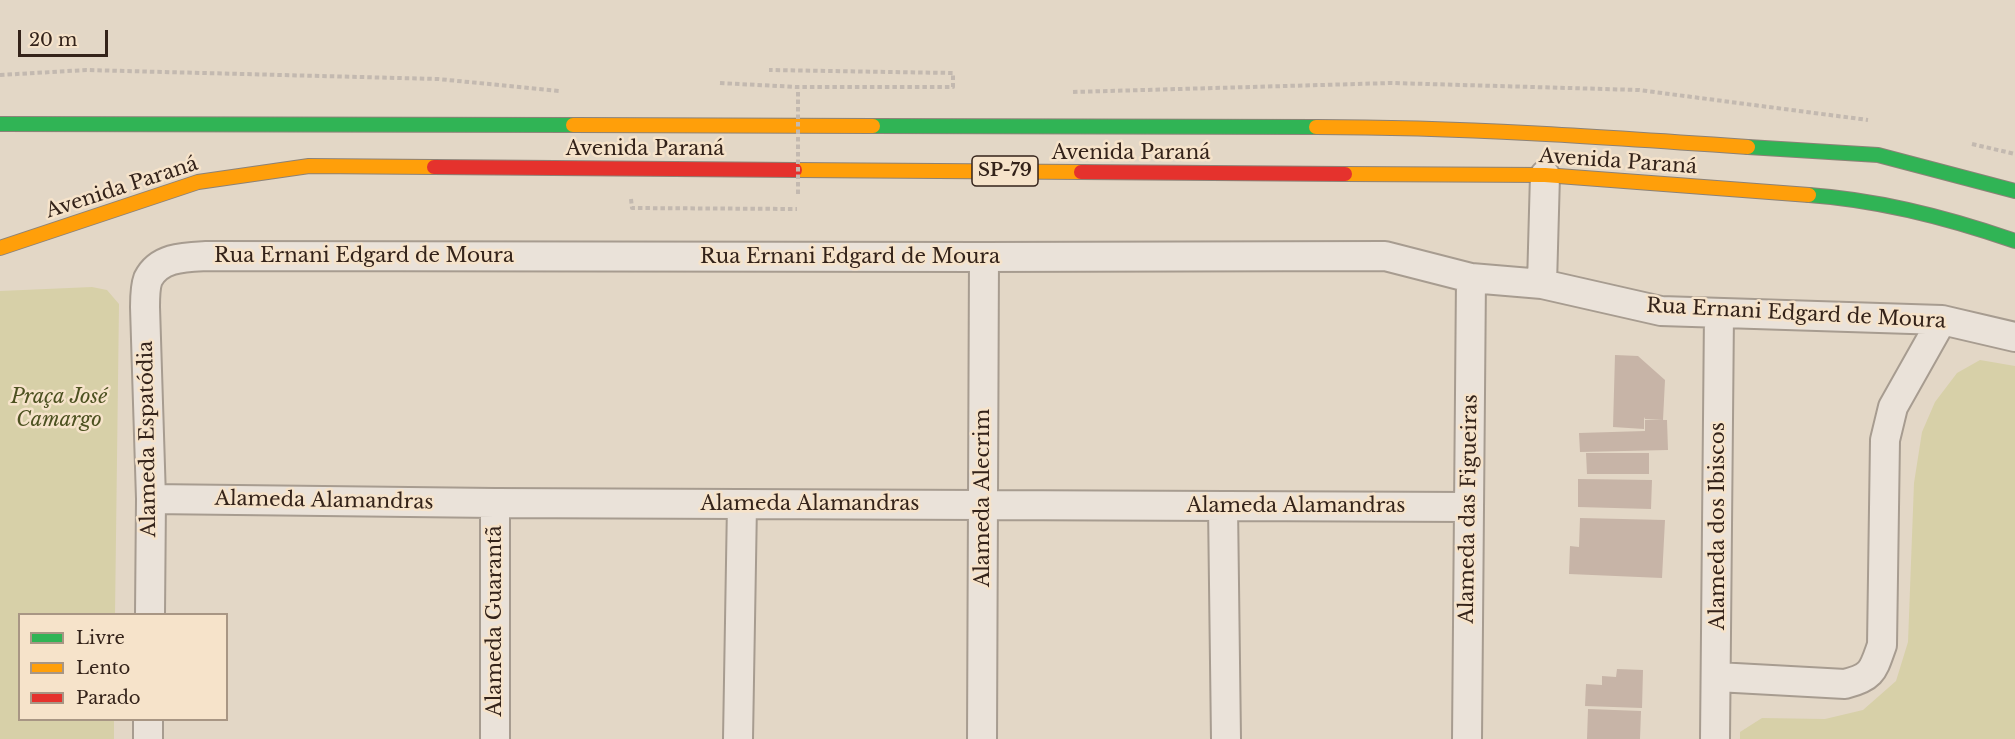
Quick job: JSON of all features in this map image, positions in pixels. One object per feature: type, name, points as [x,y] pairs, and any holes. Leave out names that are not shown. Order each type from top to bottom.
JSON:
[{"type":"main road","name":"Avenida Paraná","points":[[0,124],[1397,127],[1536,133],[1878,155],[2015,191]]},
{"type":"main road","name":"Avenida Paraná","points":[[0,248],[198,182],[309,166],[1545,175],[1836,197],[1960,222],[2015,241]]},
{"type":"street","points":[[1542,284],[1545,175]]},
{"type":"street","name":"Rua Ernani Edgard de Moura","points":[[157,267],[177,258],[206,256],[984,258],[1385,256],[1472,278],[1542,284],[1661,311],[1942,320],[2015,337]]},
{"type":"street","name":"Alameda Alecrim","points":[[982,739],[984,258]]},
{"type":"street","name":"Alameda Espatódia","points":[[150,613],[151,500],[145,307],[147,281],[157,267]]},
{"type":"street","name":"Alameda das Figueiras","points":[[1467,739],[1472,278]]},
{"type":"street","name":"Alameda dos Ibiscos","points":[[1715,739],[1719,314]]},
{"type":"street","points":[[1717,677],[1845,684],[1862,680],[1873,669],[1882,645],[1885,440],[1893,407],[1942,320]]},
{"type":"street","name":"Alameda Alamandras","points":[[151,500],[1469,507]]},
{"type":"street","name":"Alameda Guarantã","points":[[495,503],[495,739]]},
{"type":"street","points":[[738,739],[742,504]]},
{"type":"street","points":[[1222,506],[1226,739]]},
{"type":"street","points":[[148,721],[148,739]]},
{"type":"path","points":[[720,83],[797,87],[953,87],[954,73],[769,70]]},
{"type":"path","points":[[797,87],[798,194]]},
{"type":"green space","name":"Praça José Camargo","points":[[92,287],[107,290],[119,304],[115,613],[18,613],[18,721],[114,721],[114,739],[0,739],[0,291]]},
{"type":"green space","points":[[1980,360],[2015,366],[2015,739],[1740,739],[1740,732],[1762,718],[1825,719],[1863,710],[1896,681],[1908,642],[1914,483],[1922,432],[1935,402],[1957,373]]},
{"type":"building","points":[[1615,355],[1638,356],[1665,380],[1663,420],[1645,419],[1644,417],[1644,429],[1613,427]]},
{"type":"building","points":[[1645,420],[1667,420],[1668,450],[1580,452],[1579,433],[1645,431]]},
{"type":"building","points":[[1586,453],[1649,453],[1649,474],[1587,474]]},
{"type":"building","points":[[1578,479],[1652,480],[1651,509],[1578,507]]},
{"type":"building","points":[[1580,518],[1665,520],[1662,578],[1569,574],[1570,546],[1579,547]]},
{"type":"building","points":[[1617,669],[1643,670],[1642,708],[1585,706],[1586,684],[1602,685],[1602,676],[1616,677]]},
{"type":"building","points":[[1588,709],[1641,711],[1640,739],[1587,739]]},
{"type":"traffic: fast","points":[[0,124],[573,125]]},
{"type":"traffic: fast","points":[[873,126],[1316,127]]},
{"type":"traffic: fast","points":[[1748,147],[1878,155],[2015,191]]},
{"type":"traffic: fast","points":[[1809,195],[1835,197],[1914,211],[2015,241]]},
{"type":"traffic: slow","points":[[573,125],[873,126]]},
{"type":"traffic: slow","points":[[1316,127],[1478,131],[1748,147]]},
{"type":"traffic: slow","points":[[0,248],[198,182],[309,166],[434,167]]},
{"type":"traffic: slow","points":[[795,170],[1081,172]]},
{"type":"traffic: slow","points":[[1345,174],[1545,175],[1809,195]]},
{"type":"traffic: jam","points":[[434,167],[795,170]]},
{"type":"traffic: jam","points":[[1081,172],[1345,174]]}]
